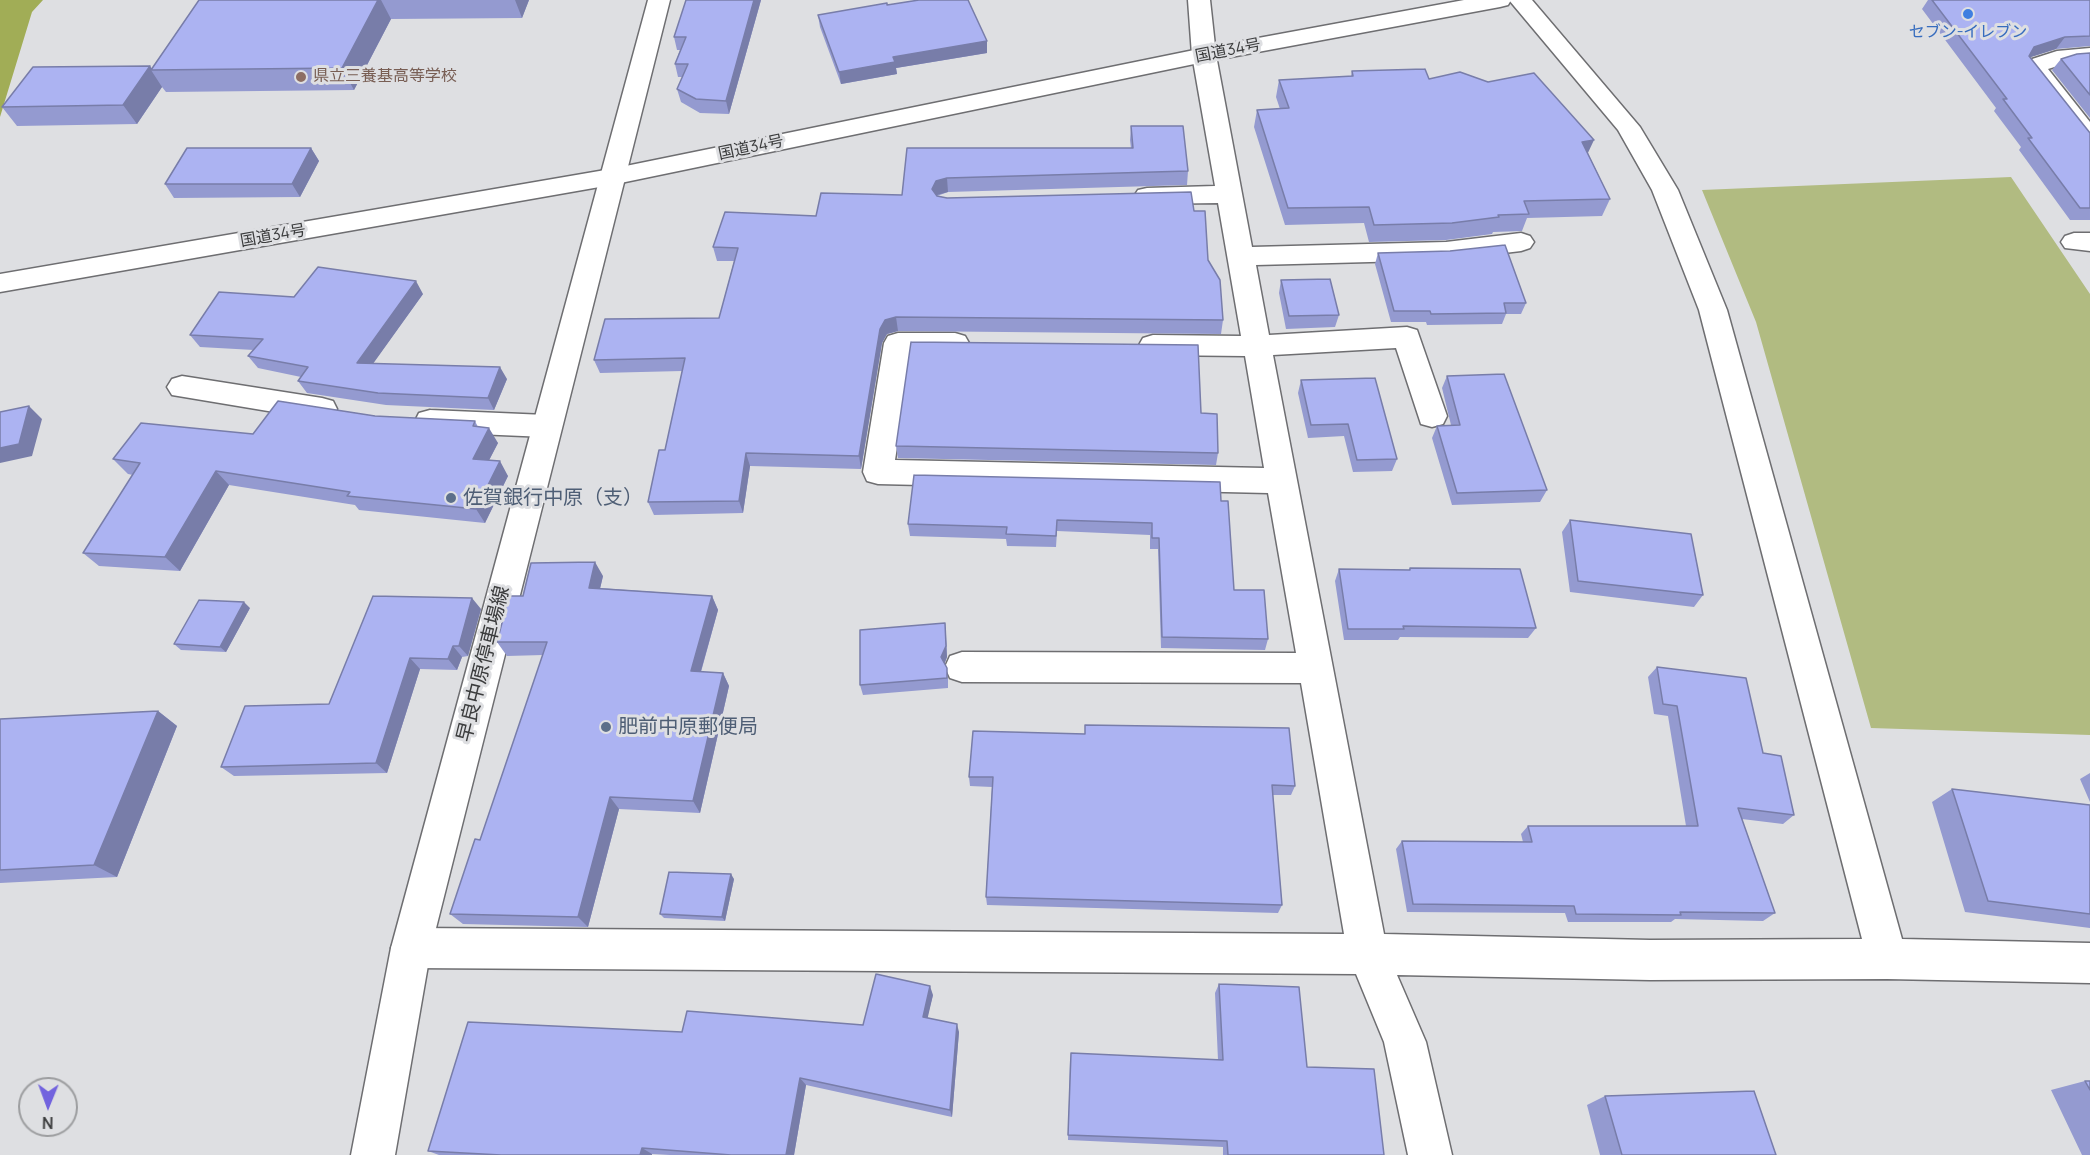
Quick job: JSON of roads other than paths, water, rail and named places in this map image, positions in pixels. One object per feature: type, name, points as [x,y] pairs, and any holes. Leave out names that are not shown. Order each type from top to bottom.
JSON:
[{"type":"main road","name":"早良中原停車場線","points":[[373,1155],[411,948],[610,177],[659,0]]},
{"type":"main road","points":[[1199,0],[1204,55],[1368,954],[1405,1042],[1430,1155]]},
{"type":"main road","name":"国道34号","points":[[0,283],[610,177],[1204,55],[1500,0]]},
{"type":"main road","points":[[1520,0],[1628,127],[1665,190],[1713,310],[1887,959]]},
{"type":"main road","points":[[2090,55],[2065,56],[2034,66],[2090,138]]},
{"type":"main road","points":[[1124,197],[1229,194]]},
{"type":"main road","points":[[1240,256],[1446,251],[1521,242]]},
{"type":"main road","points":[[1125,345],[1257,346],[1407,337],[1432,416]]},
{"type":"main road","points":[[981,344],[897,343],[878,472],[1280,481]]},
{"type":"main road","points":[[182,387],[352,413]]},
{"type":"main road","points":[[397,419],[546,426]]},
{"type":"main road","points":[[962,667],[1315,668]]},
{"type":"main road","points":[[411,948],[1368,954],[1650,960],[1887,959],[2090,963]]},
{"type":"place","name":"セブン-イレブン","points":[[1968,14]]},
{"type":"place","name":"県立三養基高等学校","points":[[301,77]]},
{"type":"place","name":"佐賀銀行中原（支）","points":[[451,498]]},
{"type":"place","name":"肥前中原郵便局","points":[[606,727]]}]
